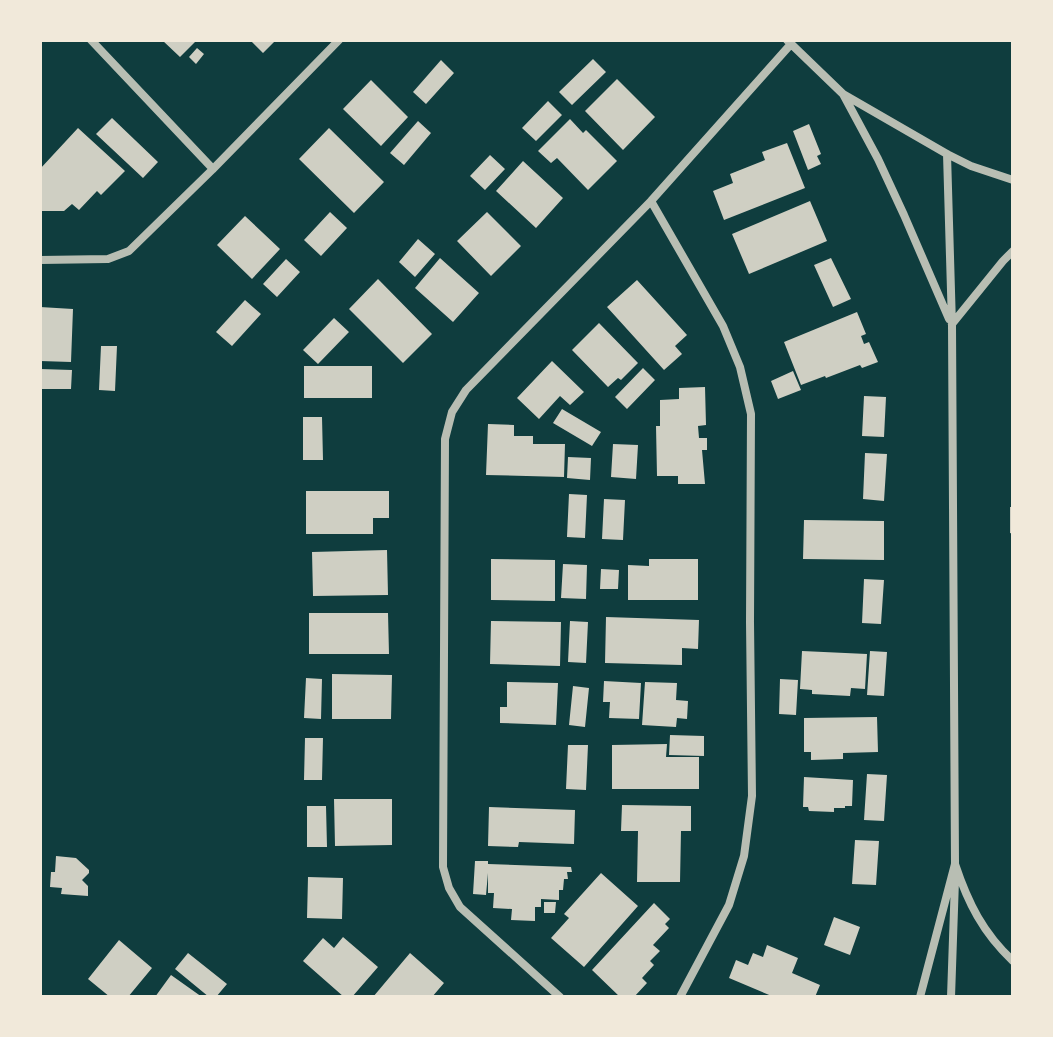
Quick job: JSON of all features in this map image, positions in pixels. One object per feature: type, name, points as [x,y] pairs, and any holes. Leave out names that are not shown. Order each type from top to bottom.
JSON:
[{"type":"street","points":[[91,40],[213,169]]},
{"type":"street","points":[[40,260],[108,259],[129,251],[339,40]]},
{"type":"street","points":[[560,997],[460,907],[449,888],[443,867],[445,439],[452,412],[466,390],[651,201],[789,42],[843,94],[947,154],[1013,180]]},
{"type":"street","points":[[843,94],[898,201],[952,325]]},
{"type":"street","points":[[947,154],[952,325],[955,864],[951,997]]},
{"type":"street","points":[[651,201],[723,326],[740,367],[751,414],[752,796],[744,856],[729,905],[680,997]]},
{"type":"street","points":[[952,325],[1013,251]]},
{"type":"street","points":[[955,864],[977,917],[1013,961]]},
{"type":"street","points":[[920,997],[955,864]]},
{"type":"building","points":[[162,40],[197,40],[180,57]]},
{"type":"building","points":[[250,40],[276,40],[263,53]]},
{"type":"building","points":[[197,48],[204,54],[196,64],[189,57]]},
{"type":"building","points":[[593,59],[606,72],[572,105],[559,92]]},
{"type":"building","points":[[441,60],[454,73],[426,104],[413,92]]},
{"type":"building","points":[[617,79],[655,117],[623,150],[585,111]]},
{"type":"building","points":[[371,80],[408,117],[381,146],[343,109]]},
{"type":"building","points":[[548,101],[562,115],[536,141],[522,128]]},
{"type":"building","points":[[112,118],[158,162],[143,178],[96,134]]},
{"type":"building","points":[[570,119],[583,133],[586,130],[617,161],[588,190],[557,158],[551,163],[538,151]]},
{"type":"building","points":[[418,121],[431,133],[404,165],[390,153]]},
{"type":"building","points":[[809,124],[821,154],[817,156],[821,164],[808,170],[793,131]]},
{"type":"building","points":[[78,128],[125,171],[101,195],[97,191],[79,210],[72,204],[64,211],[40,211],[40,169]]},
{"type":"building","points":[[329,128],[384,182],[354,213],[299,159]]},
{"type":"building","points":[[787,143],[805,188],[724,220],[713,191],[733,183],[730,174],[765,160],[762,152]]},
{"type":"building","points":[[490,155],[505,169],[485,190],[470,176]]},
{"type":"building","points":[[523,161],[563,198],[536,228],[496,191]]},
{"type":"building","points":[[810,201],[827,241],[749,274],[732,234]]},
{"type":"building","points":[[330,212],[347,228],[321,256],[304,240]]},
{"type":"building","points":[[487,212],[521,246],[491,276],[457,241]]},
{"type":"building","points":[[245,216],[280,249],[252,279],[217,245]]},
{"type":"building","points":[[418,239],[435,254],[415,277],[399,262]]},
{"type":"building","points":[[440,258],[479,293],[453,322],[415,288]]},
{"type":"building","points":[[831,258],[851,299],[833,307],[814,265]]},
{"type":"building","points":[[286,259],[300,272],[277,297],[263,284]]},
{"type":"building","points":[[378,279],[432,334],[403,363],[349,309]]},
{"type":"building","points":[[637,280],[687,335],[675,346],[682,354],[664,370],[607,307]]},
{"type":"building","points":[[245,300],[261,314],[232,346],[216,332]]},
{"type":"building","points":[[40,307],[73,309],[71,362],[40,361]]},
{"type":"building","points":[[857,312],[866,334],[861,336],[864,344],[869,342],[878,362],[801,385],[784,342]]},
{"type":"building","points":[[334,318],[349,332],[318,364],[303,350]]},
{"type":"building","points":[[599,323],[638,363],[621,380],[618,378],[608,387],[572,350]]},
{"type":"building","points":[[101,346],[117,346],[115,391],[99,390]]},
{"type":"building","points":[[552,361],[584,392],[570,405],[560,396],[539,419],[517,398]]},
{"type":"building","points":[[304,366],[372,366],[372,398],[304,398]]},
{"type":"building","points":[[643,368],[655,380],[627,409],[615,397]]},
{"type":"building","points":[[40,369],[72,370],[71,389],[40,389]]},
{"type":"building","points":[[793,371],[801,390],[778,399],[771,381]]},
{"type":"building","points":[[705,387],[706,425],[698,426],[699,438],[707,438],[707,450],[702,450],[705,484],[678,484],[678,476],[657,476],[656,426],[660,426],[660,400],[679,399],[679,388]]},
{"type":"building","points":[[864,396],[886,397],[884,437],[862,436]]},
{"type":"building","points":[[562,409],[601,432],[592,446],[553,423]]},
{"type":"building","points":[[303,417],[322,417],[323,460],[303,460]]},
{"type":"building","points":[[488,424],[514,425],[514,436],[533,436],[533,444],[565,444],[564,477],[486,475]]},
{"type":"building","points":[[613,444],[638,445],[636,479],[611,477]]},
{"type":"building","points":[[865,453],[887,454],[884,501],[863,499]]},
{"type":"building","points":[[568,457],[591,458],[590,480],[567,478]]},
{"type":"building","points":[[306,491],[389,491],[389,518],[373,518],[373,534],[306,534]]},
{"type":"building","points":[[569,494],[587,495],[585,538],[567,537]]},
{"type":"building","points":[[604,499],[625,500],[623,540],[602,539]]},
{"type":"building","points":[[1010,507],[1013,507],[1013,534],[1010,533]]},
{"type":"building","points":[[804,520],[884,521],[884,560],[803,559]]},
{"type":"building","points":[[387,550],[388,595],[313,596],[312,552]]},
{"type":"building","points":[[491,559],[555,560],[555,601],[491,600]]},
{"type":"building","points":[[649,559],[698,559],[698,600],[628,600],[628,565],[649,566]]},
{"type":"building","points":[[563,564],[587,565],[586,599],[561,598]]},
{"type":"building","points":[[601,569],[619,570],[618,589],[600,589]]},
{"type":"building","points":[[864,579],[884,580],[881,624],[862,623]]},
{"type":"building","points":[[309,613],[388,613],[389,654],[309,654]]},
{"type":"building","points":[[606,617],[699,620],[698,649],[682,648],[682,665],[605,663]]},
{"type":"building","points":[[491,621],[561,622],[560,666],[490,664]]},
{"type":"building","points":[[570,621],[588,622],[586,663],[568,662]]},
{"type":"building","points":[[802,651],[867,654],[865,689],[851,688],[850,696],[812,694],[812,690],[800,689]]},
{"type":"building","points":[[870,651],[887,652],[884,696],[867,695]]},
{"type":"building","points":[[332,674],[392,675],[391,719],[332,719]]},
{"type":"building","points":[[306,678],[322,679],[321,719],[304,718]]},
{"type":"building","points":[[780,679],[798,680],[796,715],[779,714]]},
{"type":"building","points":[[604,681],[641,683],[639,719],[609,718],[610,702],[603,702]]},
{"type":"building","points":[[507,682],[558,683],[556,725],[500,723],[500,707],[507,707]]},
{"type":"building","points":[[645,682],[677,683],[676,700],[688,701],[687,719],[677,718],[676,727],[642,725]]},
{"type":"building","points":[[573,686],[589,688],[585,727],[569,725]]},
{"type":"building","points":[[877,717],[878,752],[843,753],[843,759],[811,760],[811,752],[804,752],[804,718]]},
{"type":"building","points":[[670,735],[704,736],[704,756],[669,755]]},
{"type":"building","points":[[305,738],[323,738],[322,780],[304,780]]},
{"type":"building","points":[[667,744],[666,757],[699,757],[699,789],[612,789],[612,745]]},
{"type":"building","points":[[568,745],[588,745],[586,790],[566,789]]},
{"type":"building","points":[[867,774],[887,775],[884,821],[864,820]]},
{"type":"building","points":[[804,777],[853,780],[852,806],[834,808],[834,812],[809,811],[808,807],[803,807]]},
{"type":"building","points":[[334,799],[392,799],[392,845],[335,846]]},
{"type":"building","points":[[622,805],[691,806],[691,831],[681,831],[680,882],[637,882],[638,831],[621,831]]},
{"type":"building","points":[[307,806],[326,806],[327,847],[307,847]]},
{"type":"building","points":[[489,807],[575,810],[574,844],[519,842],[518,847],[488,846]]},
{"type":"building","points":[[855,840],[879,841],[876,885],[852,884]]},
{"type":"building","points":[[56,856],[76,858],[89,870],[82,880],[88,886],[88,896],[61,894],[62,888],[50,887]]},
{"type":"building","points":[[475,861],[571,867],[572,872],[567,872],[568,879],[564,879],[563,890],[559,890],[559,900],[541,899],[541,907],[535,907],[535,921],[511,920],[512,909],[493,908],[494,893],[488,893],[488,873],[486,895],[473,894]]},
{"type":"building","points":[[601,873],[638,906],[584,967],[551,938],[569,918],[564,914]]},
{"type":"building","points":[[308,877],[343,878],[342,919],[307,918]]},
{"type":"building","points":[[544,902],[556,902],[555,913],[544,913]]},
{"type":"building","points":[[654,903],[670,919],[665,924],[669,928],[653,945],[660,951],[650,961],[654,965],[642,978],[647,983],[634,997],[620,997],[592,970]]},
{"type":"building","points":[[834,917],[860,927],[850,955],[824,945]]},
{"type":"building","points":[[343,937],[378,967],[352,997],[344,997],[303,961],[323,938],[334,948]]},
{"type":"building","points":[[119,940],[152,968],[128,997],[110,997],[88,979]]},
{"type":"building","points":[[767,945],[798,958],[792,973],[820,985],[815,997],[774,997],[729,978],[736,960],[748,965],[753,953],[763,957]]},
{"type":"building","points":[[188,953],[227,984],[216,997],[209,997],[175,969]]},
{"type":"building","points":[[410,953],[444,983],[432,997],[373,997]]},
{"type":"building","points":[[171,975],[202,997],[155,997]]}]
